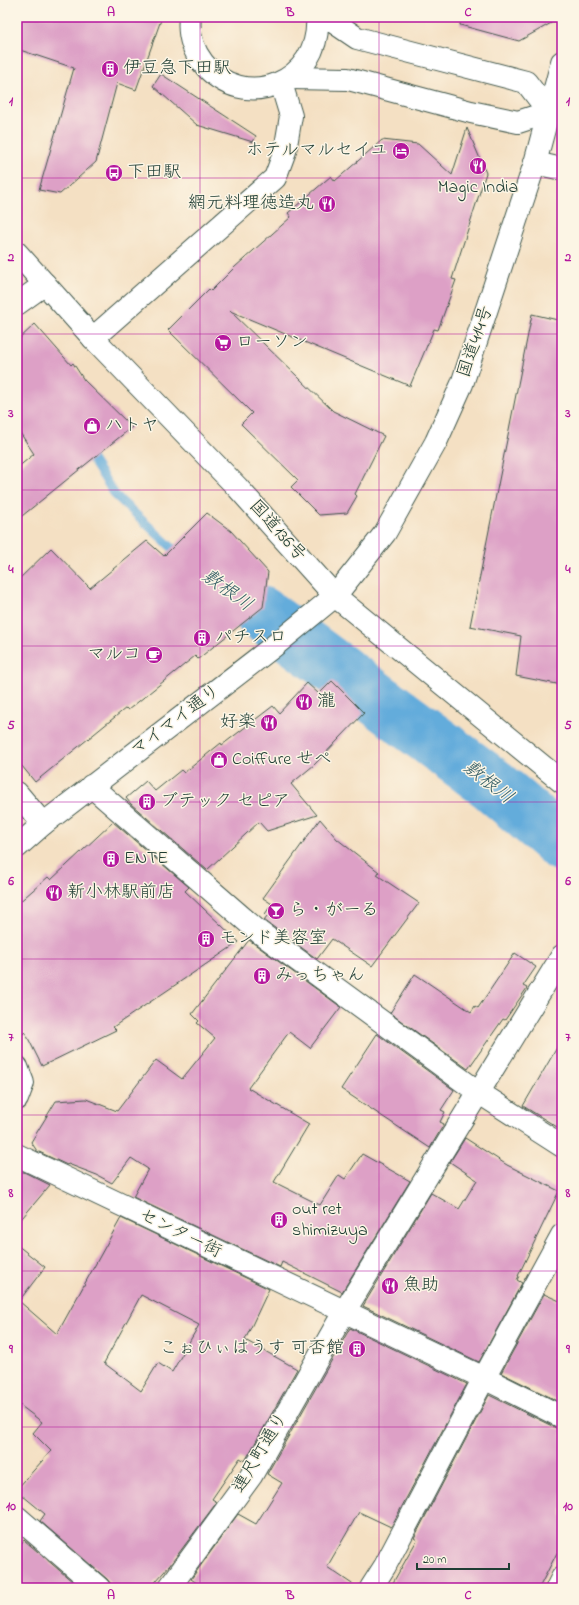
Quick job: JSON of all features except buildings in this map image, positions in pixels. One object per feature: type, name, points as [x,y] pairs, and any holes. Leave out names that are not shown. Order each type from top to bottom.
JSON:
[{"type":"main road","points":[[190,17],[189,30],[195,53],[211,73],[232,85],[257,89],[285,81],[348,79],[471,112],[518,122],[548,112],[526,82],[357,38],[326,17]]},
{"type":"main road","points":[[285,81],[304,65],[314,48],[318,29],[317,17]]},
{"type":"main road","name":"国道414号","points":[[335,596],[385,533],[436,442],[462,384],[535,163],[562,62]]},
{"type":"main road","points":[[93,338],[274,178],[285,151],[291,116],[285,81]]},
{"type":"main road","points":[[535,163],[562,169]]},
{"type":"main road","name":"国道136号","points":[[17,253],[93,338],[238,488],[335,596],[562,782]]},
{"type":"main road","points":[[17,304],[45,284]]},
{"type":"main road","name":"マイマイ通り","points":[[17,847],[43,824],[91,786],[274,646],[335,596]]},
{"type":"main road","points":[[91,786],[259,932],[478,1092],[562,1146]]},
{"type":"main road","points":[[17,793],[43,824]]},
{"type":"main road","name":"連尺町通り","points":[[169,1588],[251,1476],[344,1312],[562,956]]},
{"type":"main road","points":[[17,1067],[23,1083],[17,1099]]},
{"type":"main road","name":"センター街","points":[[17,1155],[484,1378],[562,1417]]},
{"type":"main road","points":[[371,1588],[385,1566],[484,1378],[562,1235]]},
{"type":"main road","points":[[17,1517],[98,1588]]},
{"type":"main road","points":[[557,1588],[562,1578]]},
{"type":"waterway","name":"敷根川","points":[[85,449],[116,496],[180,555]]},
{"type":"waterway","name":"敷根川","points":[[249,605],[262,614]]},
{"type":"waterway","name":"敷根川","points":[[262,614],[493,785],[562,844]]},
{"type":"place","name":"伊豆急下田駅","points":[[110,69]]},
{"type":"place","name":"ホテルマルセイユ","points":[[401,151]]},
{"type":"place","name":"Magic India","points":[[478,166]]},
{"type":"place","name":"下田駅","points":[[114,173]]},
{"type":"place","name":"網元料理徳造丸","points":[[327,204]]},
{"type":"place","name":"ローソン","points":[[223,343]]},
{"type":"place","name":"ハトヤ","points":[[92,426]]},
{"type":"place","name":"パチスロ","points":[[202,638]]},
{"type":"place","name":"マルコ","points":[[154,655]]},
{"type":"place","name":"瀧","points":[[304,702]]},
{"type":"place","name":"好楽","points":[[269,723]]},
{"type":"place","name":"Coiffure せぺ","points":[[219,760]]},
{"type":"place","name":"ブテック セピア","points":[[147,802]]},
{"type":"place","name":"ENTE","points":[[111,859]]},
{"type":"place","name":"新小林駅前店","points":[[54,893]]},
{"type":"place","name":"ら・がーる","points":[[276,911]]},
{"type":"place","name":"モンド美容室","points":[[206,939]]},
{"type":"place","name":"みっちゃん","points":[[262,976]]},
{"type":"place","name":"out ret shimizuya","points":[[279,1220]]},
{"type":"place","name":"魚助","points":[[390,1286]]},
{"type":"place","name":"こぉひぃはうす 可否館","points":[[357,1349]]}]
